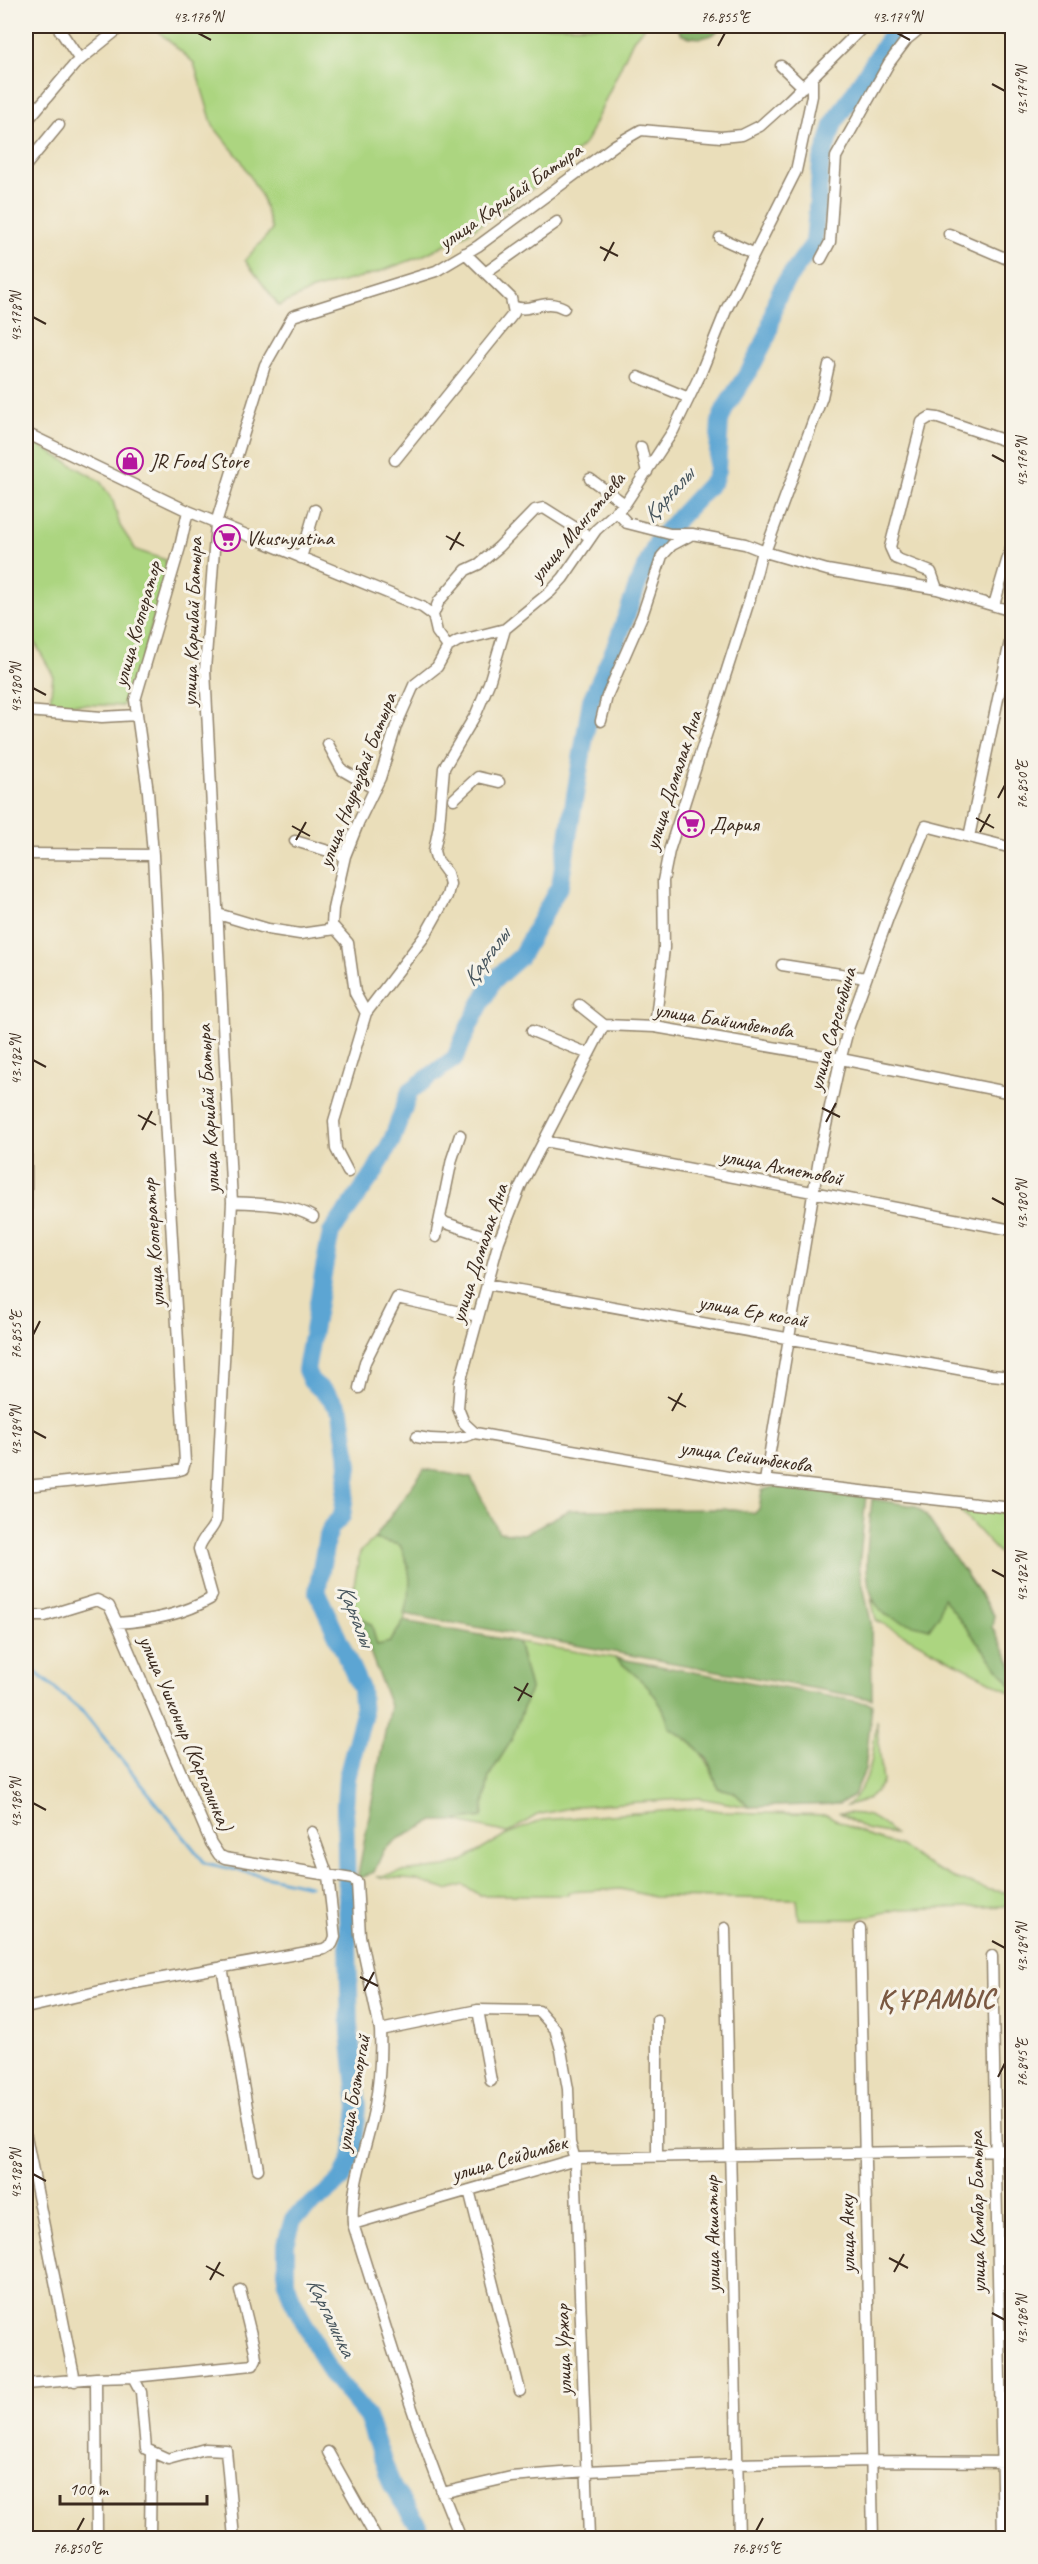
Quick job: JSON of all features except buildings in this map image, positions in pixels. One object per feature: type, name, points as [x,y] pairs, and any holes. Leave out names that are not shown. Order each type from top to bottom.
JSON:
[{"type":"street","points":[[57,26],[80,60]]},
{"type":"street","points":[[26,122],[80,60],[122,26]]},
{"type":"street","name":"улица Карибай Батыра","points":[[117,1623],[146,1621],[197,1607],[210,1599],[212,1595],[199,1549],[200,1543],[213,1529],[216,1520],[232,1202],[205,670],[216,523],[265,365],[293,316],[436,271],[488,239],[615,145],[641,130],[721,137],[742,135],[760,126],[864,26]]},
{"type":"street","points":[[821,259],[830,242],[836,157],[890,63],[907,39],[923,26]]},
{"type":"street","points":[[1004,26],[1012,33]]},
{"type":"street","points":[[781,66],[802,87]]},
{"type":"street","name":"улица Мангатаева","points":[[505,629],[563,578],[590,537],[620,508],[647,472],[673,431],[727,308],[796,171],[812,96],[812,78]]},
{"type":"street","points":[[26,165],[59,125]]},
{"type":"street","points":[[485,273],[557,222]]},
{"type":"street","points":[[949,234],[1012,261]]},
{"type":"street","points":[[720,238],[753,254]]},
{"type":"street","points":[[395,460],[514,313],[511,298],[465,254]]},
{"type":"street","points":[[514,307],[524,310],[550,303],[564,308]]},
{"type":"street","name":"улица Домалак Ана","points":[[656,1027],[664,948],[663,881],[669,851],[764,552],[822,397],[829,365]]},
{"type":"street","points":[[638,377],[689,398]]},
{"type":"street","points":[[937,589],[931,572],[895,558],[890,547],[922,422],[930,417],[938,418],[1012,442]]},
{"type":"street","points":[[26,433],[188,511],[402,597],[433,615]]},
{"type":"street","points":[[641,447],[647,472]]},
{"type":"street","points":[[590,479],[620,508],[627,523],[658,529],[670,534],[692,534],[745,544],[764,552],[827,570],[937,589],[1012,611]]},
{"type":"street","points":[[505,629],[458,641],[448,646],[437,632],[433,615],[439,601],[466,570],[479,564],[492,553],[535,510],[544,508],[590,537]]},
{"type":"street","points":[[301,558],[315,510]]},
{"type":"street","name":"улица Кооператор","points":[[26,1486],[176,1472],[183,1469],[185,1462],[161,1050],[153,855],[148,792],[135,700],[180,547],[188,511]]},
{"type":"street","points":[[601,721],[606,696],[642,616],[662,556],[672,545],[692,534]]},
{"type":"street","points":[[994,605],[1012,544]]},
{"type":"street","points":[[348,1172],[336,1149],[334,1121],[366,1012],[416,948],[447,896],[449,879],[434,851],[439,826],[444,768],[476,714],[489,683],[505,629]]},
{"type":"street","points":[[969,837],[1012,632]]},
{"type":"street","name":"улица Наурызбай Батыра","points":[[335,929],[332,925],[333,909],[345,856],[358,821],[380,778],[396,726],[414,685],[437,667],[448,646]]},
{"type":"street","points":[[26,711],[102,717],[137,715]]},
{"type":"street","points":[[328,744],[342,770],[375,789]]},
{"type":"street","points":[[442,794],[457,800],[478,777],[499,782]]},
{"type":"street","name":"улица Сарсенбина","points":[[765,1481],[788,1338],[840,1061],[866,978],[926,826],[1012,848]]},
{"type":"street","points":[[295,841],[345,856]]},
{"type":"street","points":[[26,854],[153,855]]},
{"type":"street","points":[[218,914],[268,929],[300,934],[335,929],[348,943],[355,993],[366,1012]]},
{"type":"street","points":[[782,965],[866,978]]},
{"type":"street","points":[[579,1005],[604,1025]]},
{"type":"street","name":"улица Домалак Ана","points":[[475,1433],[464,1423],[458,1408],[460,1383],[499,1241],[521,1185],[604,1025]]},
{"type":"street","name":"улица Байимбетова","points":[[604,1025],[656,1027],[1012,1093]]},
{"type":"street","points":[[532,1031],[589,1054]]},
{"type":"street","points":[[436,1237],[452,1159],[460,1135]]},
{"type":"street","points":[[26,1136],[26,1241]]},
{"type":"street","name":"улица Ахметовой","points":[[544,1141],[1012,1230]]},
{"type":"street","points":[[232,1202],[278,1206],[305,1212],[313,1217]]},
{"type":"street","points":[[440,1219],[446,1224],[499,1241]]},
{"type":"street","name":"улица Ер косай","points":[[487,1284],[1012,1377]]},
{"type":"street","points":[[360,1388],[365,1362],[397,1298],[478,1316]]},
{"type":"street","points":[[417,1437],[439,1441],[460,1439],[475,1433]]},
{"type":"street","name":"улица Сейитбекова","points":[[475,1433],[757,1482],[765,1481],[1012,1508]]},
{"type":"street","name":"улица Ушконыр (Каргалинка)","points":[[26,1616],[45,1616],[97,1600],[109,1606],[211,1843],[219,1855],[357,1882],[360,1936],[381,2030]]},
{"type":"street","points":[[26,2008],[135,1983],[324,1949],[332,1944],[335,1937],[328,1876],[312,1832]]},
{"type":"street","name":"улица Акшатыр","points":[[725,1928],[739,2538]]},
{"type":"street","name":"улица Акку","points":[[860,1929],[873,2538]]},
{"type":"street","name":"улица Камбар Батыра","points":[[992,1956],[1007,2462],[1003,2538]]},
{"type":"street","points":[[222,1967],[258,2169]]},
{"type":"street","points":[[478,2010],[490,2081]]},
{"type":"street","name":"улица Бозторгай","points":[[353,2224],[353,2191],[375,2105],[381,2030],[478,2010],[539,2011],[555,2029],[568,2089],[570,2144],[575,2159]]},
{"type":"street","points":[[657,2020],[657,2156]]},
{"type":"street","points":[[26,2136],[75,2381]]},
{"type":"street","name":"улица Сейдимбек","points":[[353,2224],[575,2159],[865,2151],[1012,2150]]},
{"type":"street","name":"улица Уржар","points":[[575,2159],[589,2538]]},
{"type":"street","points":[[469,2190],[520,2391]]},
{"type":"street","points":[[353,2224],[395,2357],[459,2538]]},
{"type":"street","points":[[26,2384],[134,2377],[253,2365],[256,2359],[255,2351],[240,2290]]},
{"type":"street","points":[[134,2377],[141,2392],[144,2442],[147,2449],[168,2459],[205,2449],[226,2450],[234,2538]]},
{"type":"street","points":[[96,2378],[97,2538]]},
{"type":"street","points":[[328,2451],[376,2538]]},
{"type":"street","points":[[150,2538],[152,2452]]},
{"type":"street","points":[[442,2493],[511,2477],[587,2471],[737,2463],[1007,2462]]},
{"type":"green space","points":[[162,26],[645,26],[633,40],[586,142],[552,175],[466,234],[422,256],[376,273],[312,290],[279,306],[245,260],[272,230],[262,198],[241,160],[213,126],[194,63],[160,33]]},
{"type":"green space","points":[[676,26],[721,26],[714,34],[698,38],[682,35]]},
{"type":"green space","points":[[26,438],[100,481],[113,501],[120,526],[136,550],[166,560],[165,581],[137,676],[122,706],[50,703],[53,675],[26,630]]},
{"type":"green space","points":[[424,1469],[471,1478],[499,1532],[524,1534],[569,1510],[734,1509],[755,1513],[759,1509],[762,1490],[777,1486],[866,1495],[859,1567],[871,1622],[872,1699],[404,1614],[410,1579],[400,1545],[374,1539]]},
{"type":"green space","points":[[872,1499],[915,1506],[925,1514],[994,1615],[992,1627],[1012,1665],[1012,1686],[943,1598],[939,1615],[929,1629],[890,1617],[876,1604],[870,1591],[867,1560]]},
{"type":"green space","points":[[984,1510],[1012,1513],[1012,1567],[960,1511]]},
{"type":"green space","points":[[374,1539],[400,1545],[410,1567],[411,1585],[404,1621],[390,1642],[377,1646],[372,1626],[355,1611],[353,1590],[360,1552]]},
{"type":"green space","points":[[943,1597],[1012,1686],[1012,1693],[876,1620],[871,1598],[886,1615],[929,1629]]},
{"type":"green space","points":[[355,1611],[372,1626],[377,1645],[390,1642],[404,1621],[518,1642],[530,1689],[511,1741],[489,1776],[482,1817],[434,1821],[400,1838],[384,1850],[374,1872],[357,1880],[390,1706]]},
{"type":"green space","points":[[518,1642],[615,1658],[647,1683],[665,1710],[669,1727],[688,1740],[700,1752],[710,1767],[718,1788],[734,1792],[749,1807],[700,1798],[579,1806],[537,1815],[508,1833],[454,1821],[482,1817],[489,1776],[511,1741],[530,1689]]},
{"type":"green space","points":[[615,1658],[872,1704],[865,1770],[854,1795],[839,1804],[749,1807],[734,1792],[718,1788],[708,1760],[691,1742],[669,1727],[661,1706],[649,1688]]},
{"type":"green space","points":[[876,1720],[883,1782],[876,1792],[867,1798],[846,1806],[855,1798],[870,1767]]},
{"type":"green space","points":[[702,1808],[727,1812],[827,1815],[871,1837],[901,1846],[924,1863],[954,1878],[989,1890],[1012,1893],[1012,1906],[900,1909],[855,1919],[799,1919],[797,1899],[654,1897],[621,1889],[568,1892],[568,1895],[480,1895],[464,1885],[447,1890],[416,1880],[376,1877],[446,1867],[461,1862],[506,1835],[542,1820]]},
{"type":"green space","points":[[840,1813],[870,1816],[894,1834],[865,1829]]},
{"type":"waterway","name":"Қарғалы","points":[[417,2538],[419,2526],[393,2488],[367,2417],[329,2371],[292,2299],[286,2281],[286,2244],[293,2219],[343,2177],[353,2153],[358,2107],[350,2033],[345,1806],[347,1777],[363,1717],[361,1689],[317,1592],[326,1542],[331,1527],[342,1516],[349,1466],[341,1412],[328,1395],[311,1381],[306,1370],[327,1252],[331,1233],[374,1173],[392,1140],[410,1091],[455,1058],[493,981],[520,957],[560,885],[591,700],[658,540],[714,480],[717,470],[720,421],[725,408],[750,370],[768,335],[776,300],[784,284],[814,243],[821,163],[834,123],[890,37],[901,26]]},
{"type":"waterway","points":[[26,1664],[84,1713],[205,1863],[310,1886]]},
{"type":"place","name":"JR Food Store","points":[[130,461]]},
{"type":"place","name":"Vkusnyatina","points":[[227,538]]},
{"type":"place","name":"Дария","points":[[691,824]]},
{"type":"district","name":"ҚҰРАМЫС","points":[[937,1999]]},
{"type":"water label","name":"Каргалинка","points":[[331,2317]]}]
